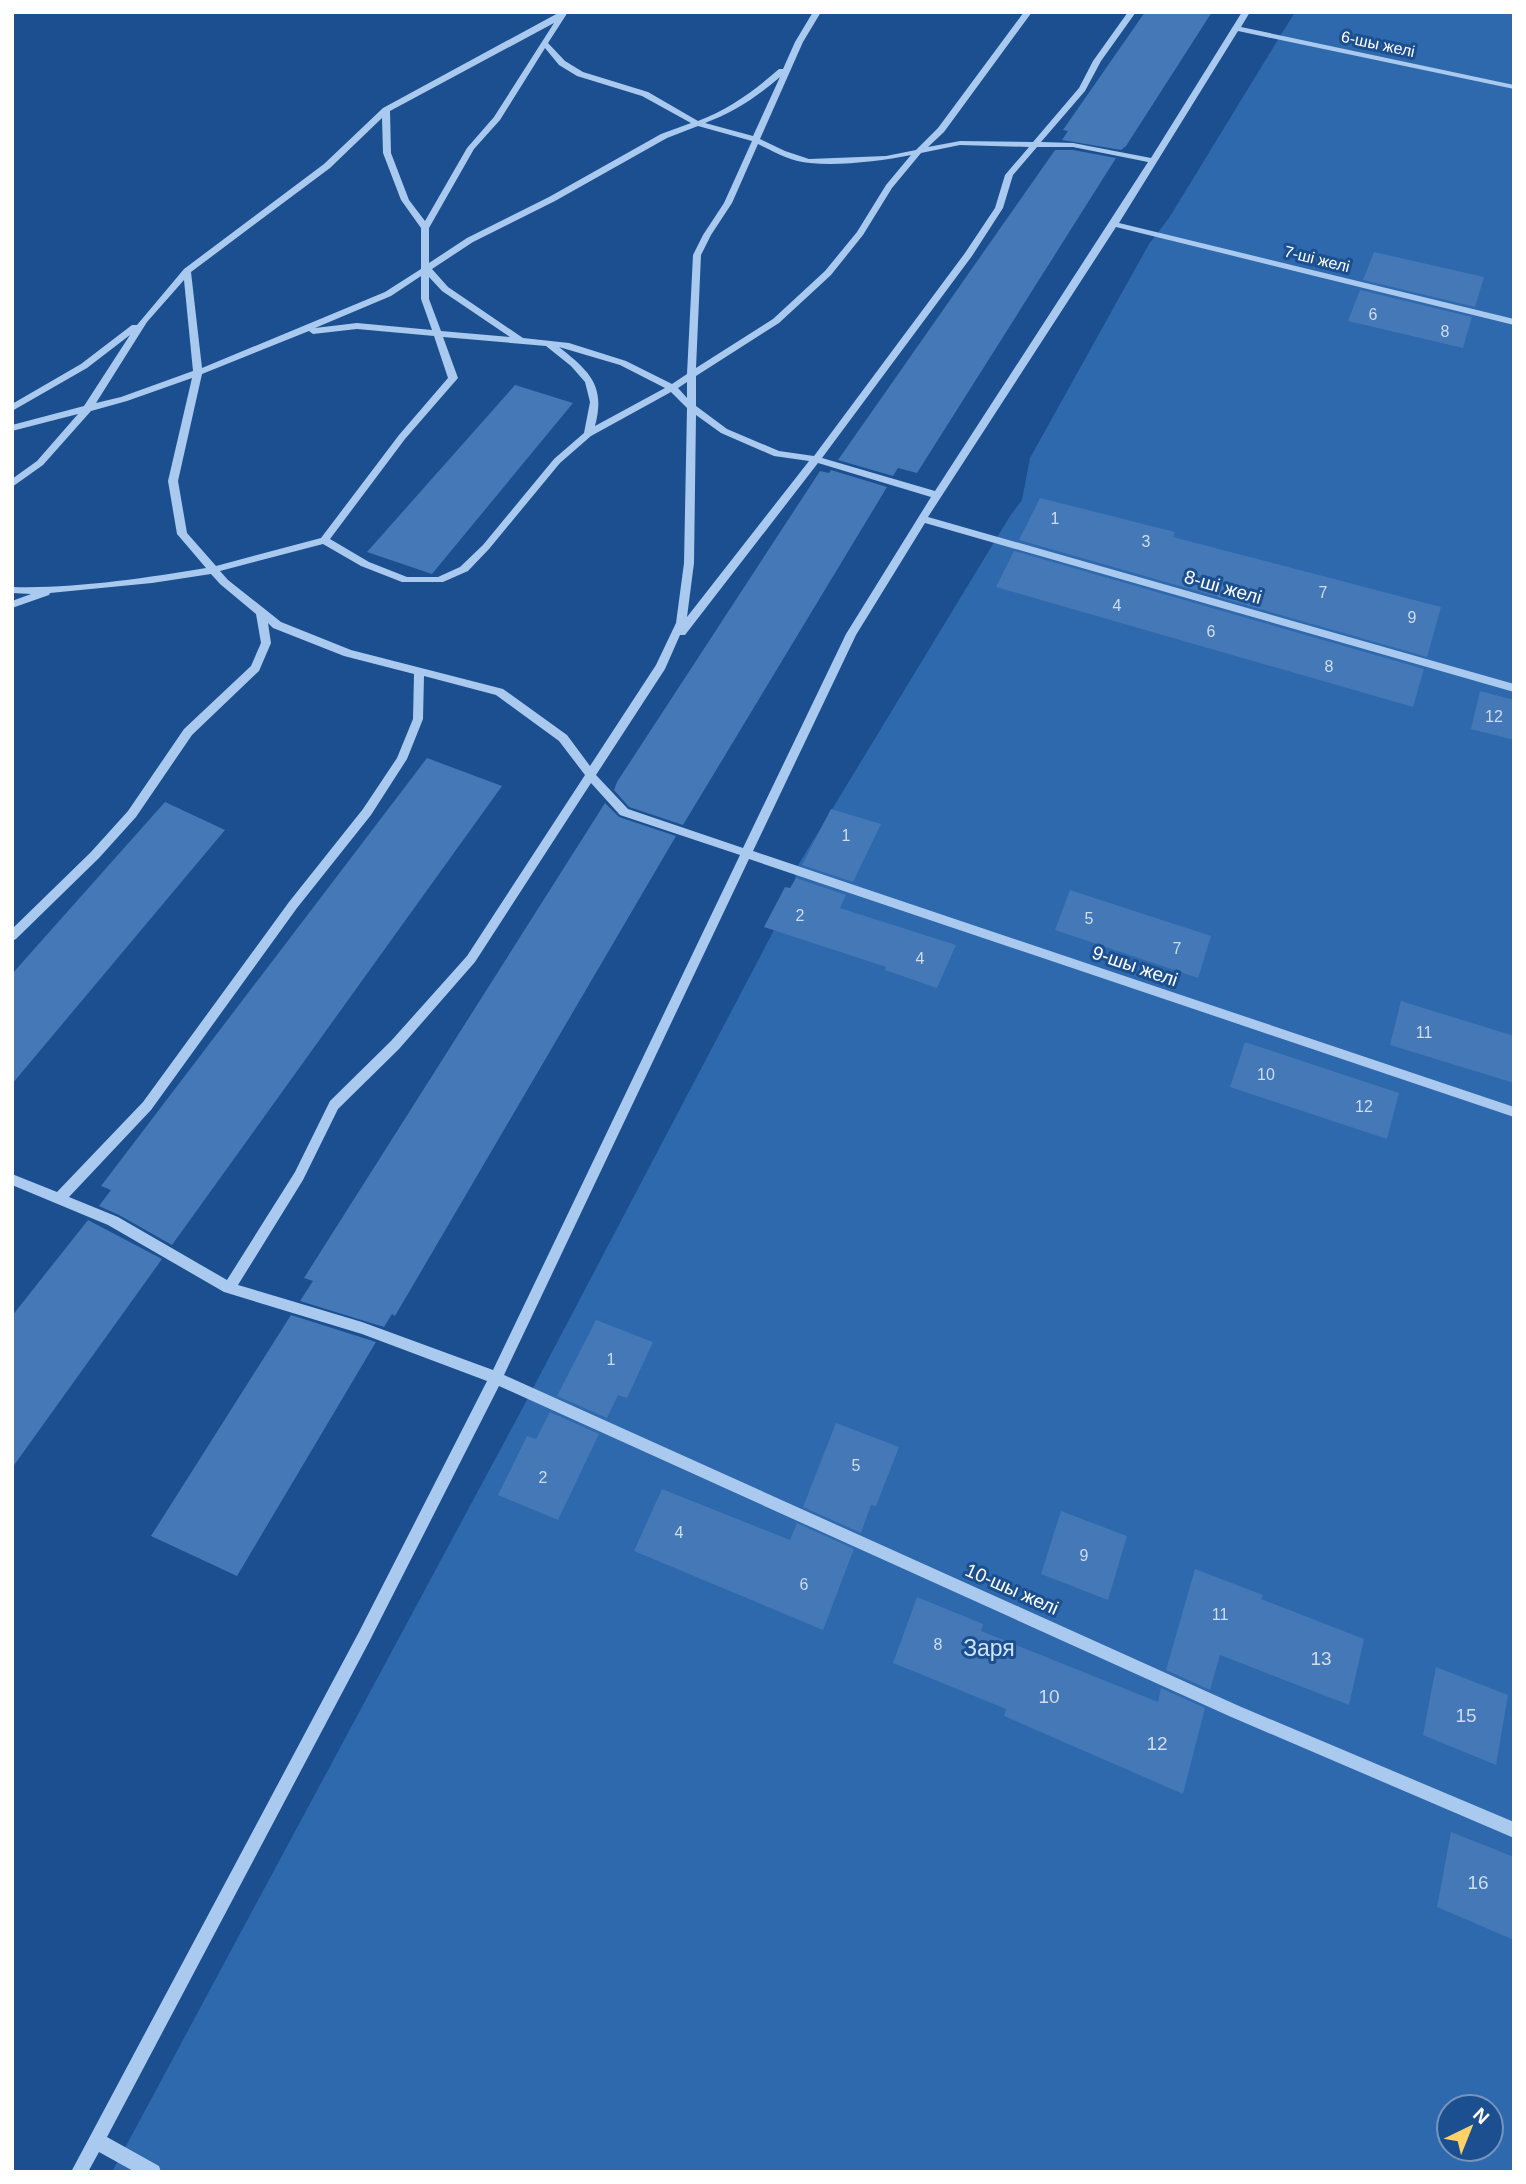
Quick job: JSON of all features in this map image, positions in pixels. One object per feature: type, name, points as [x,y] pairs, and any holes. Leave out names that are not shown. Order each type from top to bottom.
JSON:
[{"type":"street","points":[[229,1288],[299,1176],[334,1105],[396,1045],[471,959],[592,777],[661,666],[672,643],[681,623],[689,563],[697,255],[728,203],[788,66],[817,12]]},
{"type":"street","points":[[324,540],[365,564],[406,580],[439,580],[464,569],[486,547],[557,461],[588,434],[672,388],[776,321],[828,273],[860,233],[889,187],[940,130],[1028,12]]},
{"type":"street","points":[[672,643],[817,459],[969,254],[999,208],[1009,175],[1082,89],[1097,61],[1132,12]]},
{"type":"street","points":[[79,2172],[364,1637],[496,1378],[851,634],[937,495],[1114,225],[1246,12]]},
{"type":"street","points":[[12,590],[59,589],[152,580],[213,570],[324,540],[402,437],[453,378],[425,299],[425,228],[471,148],[496,118],[563,13]]},
{"type":"street","points":[[12,484],[40,463],[88,408],[144,320],[187,271],[327,166],[386,110],[563,13]]},
{"type":"street","name":"6-шы желі","points":[[1236,28],[1514,87]]},
{"type":"street","points":[[545,44],[562,62],[580,74],[645,94],[698,124],[755,139],[782,153],[809,161],[886,158],[960,143],[1073,145],[1154,161]]},
{"type":"street","points":[[12,428],[88,408],[198,373],[388,294],[425,267],[470,240],[552,199],[664,136],[721,115],[758,92],[788,66]]},
{"type":"street","points":[[386,110],[387,153],[405,200],[425,228]]},
{"type":"street","name":"7-ші желі","points":[[1114,225],[1514,321]]},
{"type":"street","points":[[425,267],[445,289],[522,341]]},
{"type":"street","points":[[187,271],[198,373],[173,481],[182,534],[223,582],[277,625],[348,653],[499,692],[563,738],[592,777],[624,812],[745,853]]},
{"type":"street","points":[[12,408],[83,366],[144,320]]},
{"type":"street","points":[[295,333],[357,326],[566,345],[623,363],[672,388],[692,408],[724,431],[778,454],[817,459],[937,495]]},
{"type":"street","points":[[549,343],[582,370],[597,392],[588,434]]},
{"type":"street","name":"8-ші желі","points":[[922,519],[1514,688]]},
{"type":"street","points":[[12,605],[59,589]]},
{"type":"street","points":[[12,936],[95,855],[132,814],[188,732],[255,668],[266,643],[261,612]]},
{"type":"street","points":[[59,1198],[147,1106],[293,905],[367,813],[402,759],[418,719],[419,672]]},
{"type":"street","name":"9-шы желі","points":[[745,853],[1514,1112]]},
{"type":"street","name":"10-шы желі","points":[[12,1179],[113,1221],[229,1288],[362,1328],[496,1378],[1234,1711],[1514,1830]]},
{"type":"street","points":[[96,2141],[153,2172]]},
{"type":"green space","name":"Заря","points":[[1295,12],[1514,12],[1514,2172],[112,2172],[521,1411],[792,896],[797,867],[1022,500],[1030,458],[1149,244],[1169,218]]},
{"type":"building","points":[[1145,12],[1212,12],[1126,146],[1121,150],[1062,140],[1068,131],[1063,130]]},
{"type":"building","points":[[1055,150],[1073,150],[1116,158],[917,473],[898,468],[893,476],[838,460]]},
{"type":"building","points":[[1374,252],[1484,277],[1475,307],[1363,280]]},
{"type":"building","points":[[1360,290],[1472,317],[1463,348],[1348,321]]},
{"type":"building","points":[[515,385],[573,403],[432,574],[367,552]]},
{"type":"building","points":[[831,470],[887,487],[683,825],[629,807],[614,790],[617,782],[820,471],[829,473]]},
{"type":"building","points":[[1040,498],[1175,532],[1173,537],[1441,607],[1427,657],[1019,540]]},
{"type":"building","points":[[1014,551],[1424,669],[1413,707],[996,587]]},
{"type":"building","points":[[1480,691],[1514,700],[1514,740],[1471,729]]},
{"type":"building","points":[[427,758],[502,786],[172,1245],[99,1206],[111,1190],[101,1186]]},
{"type":"building","points":[[165,802],[225,830],[12,1084],[12,974]]},
{"type":"building","points":[[605,803],[619,817],[676,836],[395,1316],[392,1314],[384,1327],[300,1301],[313,1281],[304,1278]]},
{"type":"building","points":[[831,809],[881,824],[853,882],[802,865]]},
{"type":"building","points":[[796,878],[846,895],[840,908],[956,945],[937,988],[885,970],[886,967],[764,927],[785,887],[790,888]]},
{"type":"building","points":[[1070,890],[1211,936],[1198,978],[1055,930]]},
{"type":"building","points":[[1401,1001],[1514,1036],[1514,1083],[1390,1045]]},
{"type":"building","points":[[1245,1042],[1399,1093],[1387,1139],[1230,1087]]},
{"type":"building","points":[[88,1220],[162,1259],[12,1468],[12,1316]]},
{"type":"building","points":[[291,1315],[376,1342],[237,1576],[151,1536]]},
{"type":"building","points":[[596,1320],[653,1342],[627,1398],[618,1395],[607,1418],[557,1396]]},
{"type":"building","points":[[550,1412],[599,1434],[558,1520],[498,1495],[527,1436],[536,1439]]},
{"type":"building","points":[[836,1423],[899,1447],[876,1506],[871,1505],[861,1533],[803,1507]]},
{"type":"building","points":[[662,1489],[790,1540],[797,1523],[854,1549],[823,1630],[634,1551]]},
{"type":"building","points":[[1061,1511],[1127,1536],[1108,1600],[1041,1574]]},
{"type":"building","points":[[1195,1569],[1263,1595],[1261,1599],[1364,1639],[1349,1705],[1220,1655],[1210,1690],[1166,1670]]},
{"type":"building","points":[[917,1597],[983,1624],[981,1631],[1158,1702],[1161,1688],[1205,1708],[1183,1794],[1004,1716],[1006,1709],[893,1663]]},
{"type":"building","points":[[1436,1667],[1508,1695],[1496,1765],[1423,1735]]},
{"type":"building","points":[[1451,1832],[1514,1857],[1514,1940],[1437,1907]]}]
